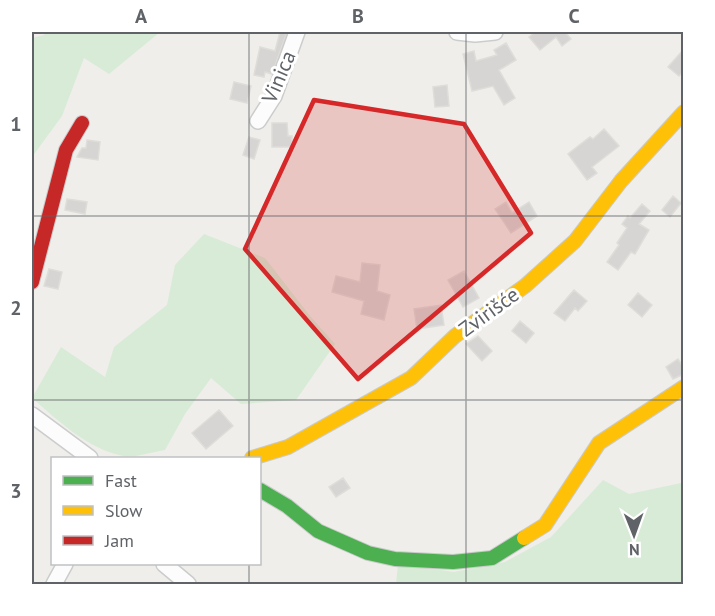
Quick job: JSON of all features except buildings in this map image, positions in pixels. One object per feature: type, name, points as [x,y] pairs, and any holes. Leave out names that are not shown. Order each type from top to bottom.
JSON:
[{"type":"street","name":"Vinica","points":[[258,121],[274,96],[297,32]]},
{"type":"street","points":[[457,32],[475,34],[495,32]]},
{"type":"street","name":"Zvirišće","points":[[258,457],[288,447],[411,378],[455,336],[525,286],[575,241],[621,181],[684,112]]},
{"type":"street","points":[[32,282],[66,150],[82,123]]},
{"type":"street","points":[[261,491],[287,506],[318,531],[368,553],[395,559],[453,562],[492,558],[545,525],[599,443],[684,387]]},
{"type":"street","points":[[32,415],[87,457]]},
{"type":"street","points":[[54,585],[64,565]]},
{"type":"street","points":[[165,565],[188,585]]},
{"type":"highlighted area","points":[[314,100],[464,124],[531,233],[358,379],[245,249]]},
{"type":"green space","points":[[45,32],[160,32],[109,74],[84,58],[62,116],[32,157],[32,38],[44,35]]},
{"type":"green space","points":[[204,234],[265,258],[335,344],[296,400],[241,404],[211,378],[185,414],[165,450],[138,456],[123,456],[97,447],[74,433],[32,398],[61,347],[105,377],[114,347],[167,305],[175,265]]},
{"type":"green space","points":[[683,473],[683,584],[396,584],[398,564],[454,572],[505,562],[551,537],[603,480],[629,494],[681,483]]},
{"type":"traffic: fast","points":[[261,491],[287,506],[318,531],[368,553],[395,559],[453,562],[492,558],[524,538]]},
{"type":"traffic: slow","points":[[255,457],[288,447],[411,378],[455,336],[525,286],[575,241],[621,181],[684,112]]},
{"type":"traffic: slow","points":[[524,538],[545,525],[599,443],[684,387]]},
{"type":"traffic: jam","points":[[32,282],[66,150],[82,123]]}]
